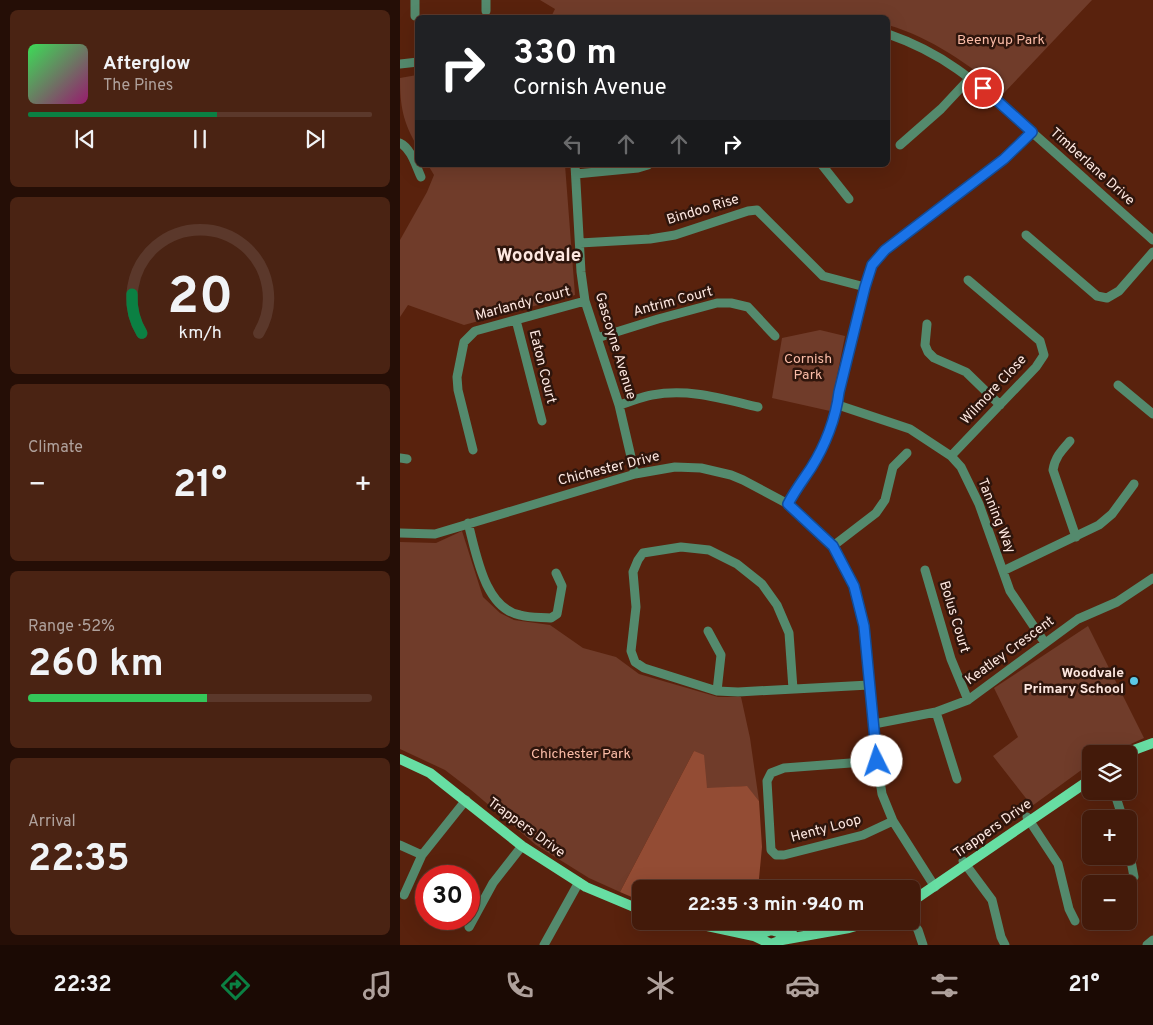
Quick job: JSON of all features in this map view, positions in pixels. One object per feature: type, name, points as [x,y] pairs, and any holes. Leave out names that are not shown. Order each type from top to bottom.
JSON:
[{"type":"main road","points":[[1137,749],[1153,743]]},
{"type":"main road","points":[[1137,753],[1153,748]]},
{"type":"main road","name":"Trappers Drive","points":[[400,759],[430,773],[522,846],[586,887],[632,906]]},
{"type":"main road","name":"Trappers Drive","points":[[920,895],[1082,780]]},
{"type":"main road","name":"Trappers Drive","points":[[1028,819],[1082,785]]},
{"type":"main road","name":"Trappers Drive","points":[[920,891],[933,884]]},
{"type":"main road","points":[[724,930],[768,940],[836,930]]},
{"type":"main road","points":[[768,940],[781,934],[816,930]]},
{"type":"street","points":[[415,0],[415,16]]},
{"type":"street","points":[[486,0],[486,11]]},
{"type":"street","name":"Timberlane Drive","points":[[890,35],[930,51],[959,69],[996,99],[1153,240]]},
{"type":"street","points":[[400,64],[415,62]]},
{"type":"street","points":[[900,145],[936,115],[970,78]]},
{"type":"street","points":[[788,504],[812,466],[828,434],[838,405],[839,392],[872,265],[885,250],[1004,159],[1032,132]]},
{"type":"street","points":[[400,143],[408,149],[415,165]]},
{"type":"street","points":[[416,167],[420,177]]},
{"type":"street","points":[[575,170],[641,167]]},
{"type":"street","points":[[824,167],[849,199]]},
{"type":"street","name":"Gascoyne Avenue","points":[[575,170],[581,272],[585,302],[619,405],[635,474]]},
{"type":"street","name":"Bindoo Rise","points":[[580,242],[658,238],[675,235],[748,210],[757,210],[823,276],[865,287]]},
{"type":"street","points":[[1026,235],[1097,296],[1107,298],[1119,291],[1153,252]]},
{"type":"street","name":"Wilmore Close","points":[[951,456],[1036,368],[1044,355],[1040,341],[968,280]]},
{"type":"street","name":"Marlandy Court","points":[[473,450],[457,382],[464,342],[475,331],[585,302]]},
{"type":"street","name":"Antrim Court","points":[[597,338],[658,319],[716,304],[731,303],[748,306],[775,336]]},
{"type":"street","name":"Eaton Court","points":[[516,320],[542,421]]},
{"type":"street","points":[[926,324],[925,345],[928,352],[934,358],[966,372],[1000,405]]},
{"type":"street","points":[[1118,385],[1153,414]]},
{"type":"street","points":[[619,405],[652,395],[673,392],[701,393],[758,407]]},
{"type":"street","name":"Tanning Way","points":[[838,405],[910,429],[951,456],[961,468],[979,504],[1010,591],[1045,643]]},
{"type":"street","points":[[1070,441],[1059,453],[1054,462],[1053,470],[1076,537]]},
{"type":"street","points":[[833,546],[876,513],[885,500],[892,467],[907,453]]},
{"type":"street","name":"Chichester Drive","points":[[400,533],[435,534],[635,474],[675,467],[701,468],[743,480],[788,504],[833,546],[854,586],[864,626],[882,794],[893,821],[933,884]]},
{"type":"street","points":[[1003,571],[1099,526],[1112,514],[1134,484]]},
{"type":"street","points":[[468,524],[483,577],[490,592],[505,608],[518,615],[551,618],[557,614],[562,586],[556,573]]},
{"type":"street","points":[[794,689],[789,633],[777,605],[762,584],[737,564],[709,550],[681,547],[644,553],[638,560],[633,572],[636,607],[631,651],[635,662],[644,668],[717,691],[738,692],[869,685]]},
{"type":"street","name":"Bolus Court","points":[[925,570],[951,659],[968,700]]},
{"type":"street","name":"Keatley Crescent","points":[[874,724],[936,712],[968,700],[1078,619],[1116,602],[1153,578]]},
{"type":"street","points":[[708,631],[721,655],[717,691]]},
{"type":"street","points":[[936,712],[957,779]]},
{"type":"street","name":"Henty Loop","points":[[877,761],[784,768],[771,773],[767,781],[771,850],[776,855],[784,855],[862,835],[893,821]]},
{"type":"street","points":[[404,895],[422,855],[466,800]]},
{"type":"street","points":[[1028,819],[1058,864],[1069,909],[1075,921]]},
{"type":"street","points":[[400,845],[422,855]]},
{"type":"street","points":[[480,907],[493,883],[522,846]]},
{"type":"street","points":[[964,863],[992,900],[1001,937],[1005,945]]},
{"type":"street","points":[[544,945],[579,882]]},
{"type":"street","points":[[918,930],[924,945]]},
{"type":"street","points":[[1147,945],[1153,940]]},
{"type":"green space","name":"Beenyup Park","points":[[540,0],[1092,0],[1004,93],[949,53],[920,37],[890,26],[890,15],[552,15],[555,9]]},
{"type":"green space","points":[[415,76],[415,142],[403,114],[400,78]]},
{"type":"green space","points":[[429,167],[565,167],[575,295],[464,325],[408,305],[400,317],[400,240],[427,192],[434,175]]},
{"type":"green space","name":"Cornish Park","points":[[820,330],[845,336],[830,411],[772,398],[782,338]]},
{"type":"green space","name":"Chichester Park","points":[[462,531],[483,597],[500,613],[514,620],[550,625],[583,648],[616,657],[639,674],[718,697],[741,697],[750,738],[759,801],[746,786],[707,789],[694,751],[620,892],[589,878],[536,845],[445,770],[400,749],[400,542],[436,543]]},
{"type":"green space","points":[[1088,626],[1144,738],[1129,745],[1082,745],[1082,770],[1032,806],[993,756],[1018,737],[994,688]]},
{"type":"shaded area","points":[[694,751],[704,755],[707,788],[747,786],[759,801],[762,847],[759,880],[632,880],[632,897],[620,892]]},
{"type":"place","name":"Woodvale Primary School","points":[[1134,681]]},
{"type":"district","name":"Woodvale","points":[[539,256]]},
{"type":"route","points":[[877,761],[864,626],[854,586],[833,546],[788,504],[812,466],[828,434],[838,405],[839,392],[872,265],[885,250],[1004,159],[1032,132],[983,88]]}]
